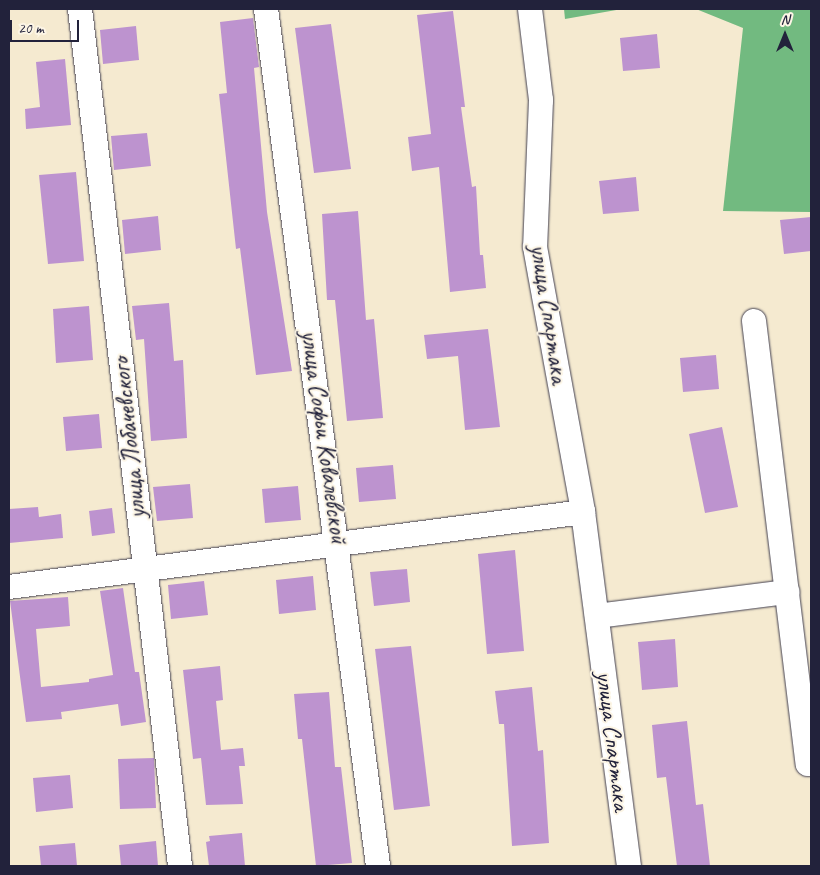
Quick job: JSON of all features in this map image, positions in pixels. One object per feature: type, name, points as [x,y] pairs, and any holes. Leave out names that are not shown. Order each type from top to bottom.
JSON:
[{"type":"street","name":"улица Лобачевского","points":[[80,9],[143,570],[180,866]]},
{"type":"street","name":"улица Софьи Ковалевской","points":[[266,9],[338,544],[378,866]]},
{"type":"street","name":"улица Спартака","points":[[530,9],[540,100],[535,247],[583,512],[629,866]]},
{"type":"street","points":[[754,321],[808,764],[811,764]]},
{"type":"street","points":[[9,587],[583,512]]},
{"type":"street","points":[[597,616],[787,592]]},
{"type":"green space","points":[[564,9],[622,9],[565,19]]},
{"type":"green space","points":[[696,9],[811,9],[811,212],[723,211],[743,28]]},
{"type":"building","points":[[453,11],[465,107],[461,107],[472,187],[476,186],[480,255],[483,255],[486,288],[450,292],[439,167],[412,171],[408,137],[431,134],[417,15]]},
{"type":"building","points":[[253,18],[259,67],[254,68],[267,212],[292,371],[256,375],[240,248],[236,249],[219,94],[227,93],[220,22]]},
{"type":"building","points":[[331,24],[351,169],[314,173],[295,28]]},
{"type":"building","points":[[136,26],[139,60],[103,64],[100,30]]},
{"type":"building","points":[[657,34],[660,68],[623,71],[620,38]]},
{"type":"building","points":[[65,59],[71,125],[26,129],[25,109],[40,107],[36,62]]},
{"type":"building","points":[[147,133],[151,166],[114,170],[111,136]]},
{"type":"building","points":[[76,172],[84,261],[48,264],[39,175]]},
{"type":"building","points":[[636,177],[639,211],[603,214],[599,181]]},
{"type":"building","points":[[358,211],[366,320],[374,319],[383,418],[347,421],[335,300],[327,300],[322,214]]},
{"type":"building","points":[[158,216],[161,250],[125,254],[122,220]]},
{"type":"building","points":[[811,217],[811,251],[784,254],[780,220]]},
{"type":"building","points":[[169,303],[174,361],[183,360],[187,438],[151,441],[144,339],[136,340],[132,306]]},
{"type":"building","points":[[89,306],[93,360],[56,363],[53,309]]},
{"type":"building","points":[[488,329],[500,427],[465,430],[458,356],[427,359],[424,335]]},
{"type":"building","points":[[716,355],[719,389],[683,392],[680,358]]},
{"type":"building","points":[[99,414],[102,448],[66,451],[63,417]]},
{"type":"building","points":[[722,427],[738,507],[705,513],[689,434]]},
{"type":"building","points":[[393,465],[396,499],[359,502],[356,468]]},
{"type":"building","points":[[190,484],[193,518],[157,521],[153,487]]},
{"type":"building","points":[[298,486],[301,520],[265,523],[262,489]]},
{"type":"building","points":[[38,507],[39,517],[61,514],[63,538],[9,543],[9,509]]},
{"type":"building","points":[[112,508],[115,533],[92,536],[89,511]]},
{"type":"building","points":[[515,550],[524,651],[487,654],[478,554]]},
{"type":"building","points":[[407,569],[410,602],[374,606],[370,572]]},
{"type":"building","points":[[313,576],[316,610],[279,614],[276,580]]},
{"type":"building","points":[[204,581],[208,615],[171,619],[168,585]]},
{"type":"building","points":[[123,588],[135,672],[139,672],[146,722],[121,726],[118,704],[61,712],[62,719],[26,722],[10,601],[68,597],[70,626],[36,629],[41,687],[89,682],[89,679],[113,675],[100,591]]},
{"type":"building","points":[[675,639],[678,687],[642,690],[638,642]]},
{"type":"building","points":[[411,646],[430,806],[394,810],[375,649]]},
{"type":"building","points":[[220,666],[223,700],[216,701],[221,750],[243,748],[245,766],[239,766],[243,804],[206,805],[201,758],[193,759],[183,670]]},
{"type":"building","points":[[532,687],[538,751],[543,750],[549,843],[512,846],[504,724],[499,724],[495,691]]},
{"type":"building","points":[[329,692],[335,767],[341,767],[352,863],[316,866],[302,739],[298,739],[294,694]]},
{"type":"building","points":[[687,721],[696,805],[703,804],[710,866],[677,866],[666,777],[657,778],[652,725]]},
{"type":"building","points":[[154,758],[156,808],[120,809],[118,759]]},
{"type":"building","points":[[70,775],[73,808],[36,812],[33,778]]},
{"type":"building","points":[[242,833],[245,866],[209,866],[206,842],[210,841],[209,836]]},
{"type":"building","points":[[156,841],[158,866],[121,866],[119,845]]},
{"type":"building","points":[[75,843],[77,866],[41,866],[39,846]]}]
